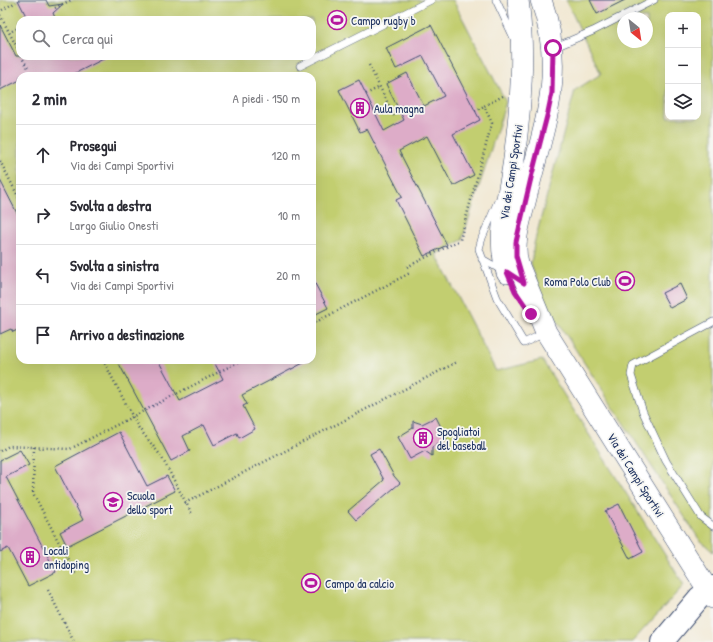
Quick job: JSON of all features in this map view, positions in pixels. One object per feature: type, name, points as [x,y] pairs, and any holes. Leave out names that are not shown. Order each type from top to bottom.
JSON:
[{"type":"highway","points":[[662,642],[692,606],[711,592]]},
{"type":"main road","name":"Via dei Campi Sportivi","points":[[518,0],[521,24],[522,54],[520,114],[513,168],[503,220],[498,273],[546,332],[711,592]]},
{"type":"main road","name":"Via dei Campi Sportivi","points":[[542,0],[548,22],[553,58],[552,93],[516,242],[516,256],[524,283],[546,332]]},
{"type":"main road","points":[[522,54],[525,60],[532,66],[541,69],[553,58]]},
{"type":"lane","points":[[316,58],[430,0]]},
{"type":"lane","points":[[496,0],[522,54]]},
{"type":"lane","points":[[553,58],[593,31],[654,0]]},
{"type":"lane","points":[[300,66],[312,60]]},
{"type":"lane","points":[[513,168],[482,238],[479,249],[482,259],[498,273],[524,283]]},
{"type":"lane","points":[[482,259],[498,273]]},
{"type":"lane","points":[[713,322],[633,366],[631,375],[643,412],[666,461],[701,517],[713,526]]},
{"type":"path","points":[[55,8],[71,0]]},
{"type":"path","points":[[2,10],[16,2]]},
{"type":"path","points":[[0,15],[16,45]]},
{"type":"path","points":[[12,31],[16,29]]},
{"type":"path","points":[[24,60],[28,68]]},
{"type":"path","points":[[369,65],[394,116]]},
{"type":"path","points":[[366,94],[380,87]]},
{"type":"path","points":[[475,111],[503,96]]},
{"type":"path","points":[[407,267],[460,240],[492,123],[484,106]]},
{"type":"path","points":[[392,111],[398,108]]},
{"type":"path","points":[[0,161],[16,192]]},
{"type":"path","points":[[316,322],[410,273]]},
{"type":"path","points":[[185,503],[456,362]]},
{"type":"path","points":[[105,364],[132,417],[138,427],[162,456],[192,514]]},
{"type":"path","points":[[0,451],[9,446],[70,449],[234,364]]},
{"type":"path","points":[[34,447],[33,493],[76,575]]},
{"type":"path","points":[[48,590],[74,642]]},
{"type":"green space","points":[[0,0],[453,0],[506,102],[462,240],[436,254],[496,371],[542,360],[684,585],[632,642],[0,642]]},
{"type":"green space","name":"Roma Polo Club","points":[[566,0],[713,0],[713,552],[699,539],[542,298],[531,264],[534,244],[575,90],[601,74]]},
{"type":"building","points":[[18,0],[46,0],[49,6],[63,4],[53,13],[54,16],[26,16]]},
{"type":"building","points":[[590,0],[625,0],[597,14]]},
{"type":"building","points":[[0,25],[16,56],[16,60],[101,60],[78,72],[16,72],[16,82],[0,90]]},
{"type":"building","points":[[431,25],[480,120],[453,134],[474,175],[453,186],[427,136],[399,151],[447,245],[424,256],[396,200],[402,197],[367,129],[360,132],[339,90],[359,80],[384,131],[404,120],[386,84],[407,73],[424,106],[444,96],[423,56],[396,69],[386,48]]},
{"type":"building","points":[[0,180],[16,211],[16,331],[13,332],[11,329],[0,334]]},
{"type":"building","points":[[680,284],[687,299],[670,308],[662,293]]},
{"type":"building","points":[[316,286],[328,308],[316,314]]},
{"type":"building","points":[[119,364],[160,364],[180,401],[223,379],[215,364],[301,364],[242,395],[247,404],[243,406],[255,429],[239,438],[237,433],[214,445],[204,425],[183,436],[190,451],[171,461]]},
{"type":"building","name":"Spogliatoi del baseball","points":[[436,417],[447,439],[432,447],[432,456],[425,451],[410,459],[398,437],[413,428],[413,421],[422,424]]},
{"type":"building","points":[[119,432],[147,486],[167,476],[175,491],[67,546],[60,532],[83,520],[55,466]]},
{"type":"building","points":[[379,449],[394,476],[400,483],[356,520],[348,511],[384,480],[370,454]]},
{"type":"building","points":[[20,450],[29,465],[6,477],[56,572],[28,586],[8,548],[0,552],[0,460]]},
{"type":"building","points":[[619,504],[643,552],[630,559],[605,511]]},
{"type":"place","name":"Campo rugby b","points":[[337,20]]},
{"type":"place","name":"Aula magna","points":[[360,108]]},
{"type":"place","name":"Roma Polo Club","points":[[625,281]]},
{"type":"place","name":"Spogliatoi del baseball","points":[[423,438]]},
{"type":"place","name":"Scuola dello sport","points":[[113,502]]},
{"type":"place","name":"Locali antidoping","points":[[30,557]]},
{"type":"place","name":"Campo da calcio","points":[[311,583]]},
{"type":"route","points":[[531,314],[515,291],[507,272],[524,283],[516,256],[516,242],[521,217],[539,152],[552,93],[553,48]]}]
